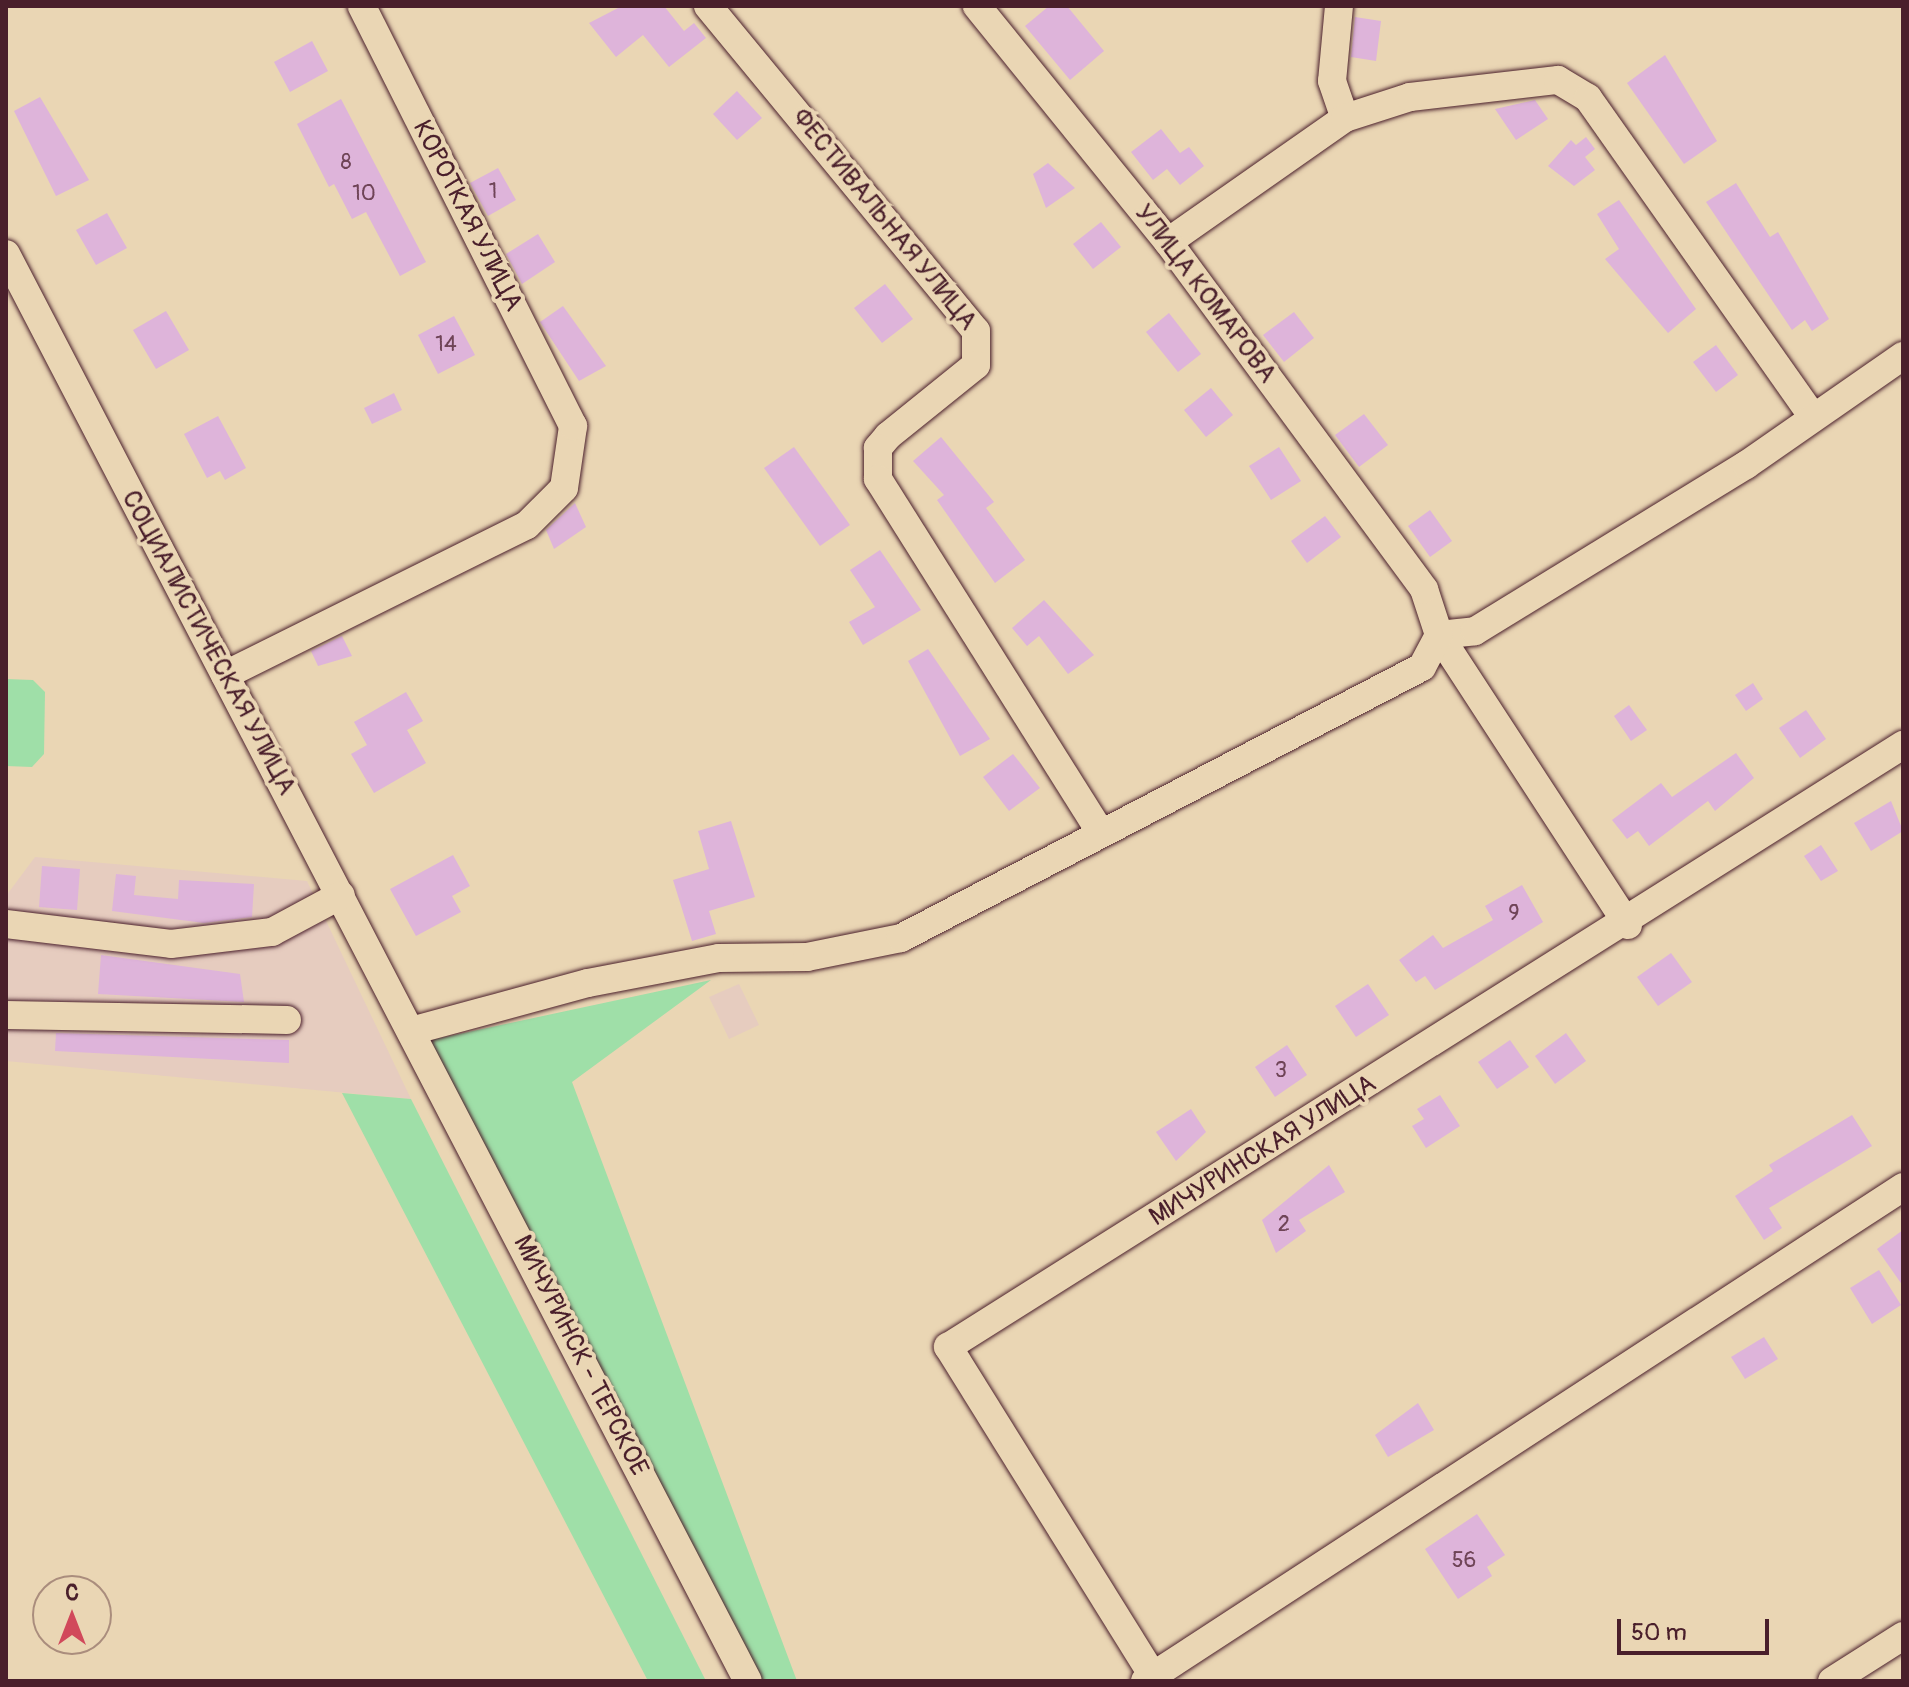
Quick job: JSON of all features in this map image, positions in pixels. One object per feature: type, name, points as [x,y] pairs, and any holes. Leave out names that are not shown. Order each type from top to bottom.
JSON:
[{"type":"street","name":"КОРОТКАЯ УЛИЦА","points":[[225,675],[527,525],[564,488],[573,426],[362,6]]},
{"type":"street","name":"ФЕСТИВАЛЬНАЯ УЛИЦА","points":[[708,6],[976,331],[976,365],[888,436],[878,448],[878,479],[1100,831]]},
{"type":"street","name":"УЛИЦА КОМАРОВА","points":[[977,6],[1168,242],[1424,589],[1439,635],[1628,925]]},
{"type":"street","points":[[1336,17],[1332,81],[1345,118]]},
{"type":"street","points":[[1168,242],[1345,118],[1410,97],[1535,79],[1558,80],[1588,98],[1812,416]]},
{"type":"street","name":"СОЦИАЛИСТИЧЕСКАЯ УЛИЦА","points":[[6,254],[411,1031]]},
{"type":"street","points":[[411,1031],[588,983],[719,958],[807,957],[901,938],[1100,831],[1175,801],[1422,667],[1439,635],[1475,631],[1903,356]]},
{"type":"street","name":"МИЧУРИНСКАЯ УЛИЦА","points":[[1903,745],[1628,925],[948,1347],[1149,1678],[1903,1187]]},
{"type":"street","points":[[6,924],[171,944],[272,932],[341,895]]},
{"type":"street","points":[[6,1015],[287,1020]]},
{"type":"street","name":"МИЧУРИНСК - ТЕРСКОЕ","points":[[411,1031],[748,1681]]},
{"type":"street","points":[[1832,1681],[1903,1636]]},
{"type":"shaded area","points":[[35,857],[307,881],[411,1099],[6,1061],[6,896]]},
{"type":"shaded area","points":[[739,984],[759,1025],[729,1039],[709,997]]},
{"type":"green space","points":[[6,679],[33,680],[45,692],[44,754],[32,767],[6,766]]},
{"type":"green space","points":[[711,980],[572,1082],[797,1681],[760,1681],[426,1041]]},
{"type":"green space","points":[[342,1093],[411,1099],[706,1681],[648,1681]]},
{"type":"building","points":[[622,6],[664,6],[684,31],[694,23],[706,38],[669,67],[643,35],[616,57],[589,23]]},
{"type":"building","points":[[1049,6],[1067,6],[1104,51],[1070,80],[1025,26]]},
{"type":"building","points":[[1355,17],[1381,21],[1376,61],[1351,57]]},
{"type":"building","points":[[312,41],[328,71],[290,92],[274,62]]},
{"type":"building","points":[[1665,55],[1717,141],[1684,164],[1627,83]]},
{"type":"building","points":[[737,91],[762,118],[737,140],[713,114]]},
{"type":"building","points":[[40,97],[89,180],[56,196],[14,111]]},
{"type":"building","points":[[341,99],[426,262],[400,276],[366,212],[352,219],[334,184],[329,187],[297,124]]},
{"type":"building","points":[[1535,100],[1548,119],[1516,140],[1495,109]]},
{"type":"building","points":[[1161,129],[1180,153],[1189,147],[1204,166],[1180,185],[1167,169],[1153,180],[1131,152]]},
{"type":"building","points":[[1586,137],[1595,149],[1585,157],[1595,170],[1574,186],[1548,166],[1571,140],[1576,145]]},
{"type":"building","points":[[1048,163],[1075,188],[1046,208],[1033,174]]},
{"type":"building","points":[[498,168],[516,200],[488,216],[470,183]]},
{"type":"building","points":[[1736,183],[1770,237],[1778,232],[1829,319],[1812,331],[1805,320],[1792,330],[1706,202]]},
{"type":"building","points":[[1619,200],[1696,309],[1668,333],[1605,259],[1619,249],[1597,214]]},
{"type":"building","points":[[107,213],[127,248],[96,265],[76,230]]},
{"type":"building","points":[[1101,222],[1121,247],[1093,269],[1073,244]]},
{"type":"building","points":[[538,234],[555,262],[522,284],[506,254]]},
{"type":"building","points":[[885,284],[913,319],[882,343],[854,308]]},
{"type":"building","points":[[563,306],[606,366],[579,381],[540,322]]},
{"type":"building","points":[[166,311],[189,350],[156,369],[133,330]]},
{"type":"building","points":[[1294,312],[1314,338],[1284,362],[1263,335]]},
{"type":"building","points":[[1169,313],[1201,354],[1178,372],[1146,332]]},
{"type":"building","points":[[454,316],[475,355],[438,374],[418,335]]},
{"type":"building","points":[[1716,345],[1738,375],[1716,392],[1693,362]]},
{"type":"building","points":[[1211,388],[1233,415],[1206,437],[1184,410]]},
{"type":"building","points":[[394,393],[402,410],[372,424],[364,408]]},
{"type":"building","points":[[1364,414],[1388,445],[1359,467],[1335,435]]},
{"type":"building","points":[[218,416],[246,468],[225,480],[220,471],[207,478],[184,434]]},
{"type":"building","points":[[941,437],[994,502],[986,508],[1025,560],[995,583],[937,500],[944,495],[913,461]]},
{"type":"building","points":[[794,447],[850,525],[820,546],[764,468]]},
{"type":"building","points":[[1279,447],[1301,481],[1271,500],[1249,466]]},
{"type":"building","points":[[575,503],[586,527],[554,549],[546,530]]},
{"type":"building","points":[[1430,510],[1452,541],[1430,557],[1408,526]]},
{"type":"building","points":[[1325,516],[1341,537],[1307,563],[1291,541]]},
{"type":"building","points":[[880,550],[921,610],[863,645],[849,622],[875,607],[850,570]]},
{"type":"building","points":[[1044,600],[1094,655],[1068,674],[1039,636],[1027,646],[1012,628]]},
{"type":"building","points":[[342,636],[352,656],[318,666],[311,651]]},
{"type":"building","points":[[928,649],[990,739],[960,756],[908,661]]},
{"type":"building","points":[[1753,683],[1763,699],[1746,711],[1735,695]]},
{"type":"building","points":[[406,692],[423,721],[407,730],[426,763],[374,793],[351,754],[367,745],[354,722]]},
{"type":"building","points":[[1629,705],[1647,730],[1631,741],[1614,716]]},
{"type":"building","points":[[1806,710],[1826,739],[1800,758],[1779,728]]},
{"type":"building","points":[[1736,753],[1754,778],[1715,811],[1708,801],[1649,846],[1638,831],[1627,839],[1612,820],[1661,783],[1672,797]]},
{"type":"building","points":[[1013,754],[1040,788],[1009,811],[983,777]]},
{"type":"building","points":[[1891,801],[1903,831],[1871,851],[1854,823]]},
{"type":"building","points":[[731,821],[755,897],[709,911],[716,934],[692,941],[673,880],[709,869],[698,831]]},
{"type":"building","points":[[1821,845],[1838,871],[1821,881],[1804,856]]},
{"type":"building","points":[[453,855],[470,886],[452,896],[461,912],[416,936],[390,889]]},
{"type":"building","points":[[42,866],[80,869],[77,910],[39,907]]},
{"type":"building","points":[[116,874],[136,876],[134,895],[178,899],[179,880],[254,884],[252,917],[204,923],[112,911]]},
{"type":"building","points":[[1522,885],[1543,922],[1435,990],[1425,976],[1416,982],[1399,960],[1433,935],[1443,948],[1493,920],[1485,906]]},
{"type":"building","points":[[1671,953],[1692,982],[1658,1006],[1637,977]]},
{"type":"building","points":[[101,955],[240,974],[244,1002],[98,994]]},
{"type":"building","points":[[1368,984],[1389,1015],[1356,1037],[1335,1006]]},
{"type":"building","points":[[56,1033],[289,1040],[289,1063],[55,1051]]},
{"type":"building","points":[[1566,1033],[1586,1061],[1555,1084],[1535,1056]]},
{"type":"building","points":[[1510,1040],[1529,1067],[1497,1089],[1478,1062]]},
{"type":"building","points":[[1287,1045],[1307,1075],[1275,1097],[1255,1067]]},
{"type":"building","points":[[1440,1095],[1460,1126],[1426,1148],[1412,1126],[1424,1119],[1417,1109]]},
{"type":"building","points":[[1191,1109],[1206,1132],[1176,1161],[1156,1132]]},
{"type":"building","points":[[1852,1115],[1872,1146],[1769,1208],[1782,1228],[1764,1240],[1735,1196],[1773,1171],[1769,1165]]},
{"type":"building","points":[[1329,1165],[1345,1192],[1299,1220],[1306,1231],[1276,1253],[1262,1220]]},
{"type":"building","points":[[1903,1230],[1903,1286],[1877,1249]]},
{"type":"building","points":[[1879,1270],[1901,1305],[1872,1324],[1850,1288]]},
{"type":"building","points":[[1764,1337],[1778,1359],[1745,1379],[1731,1357]]},
{"type":"building","points":[[1418,1403],[1434,1430],[1388,1457],[1375,1435]]},
{"type":"building","points":[[1477,1514],[1505,1555],[1487,1567],[1492,1576],[1458,1599],[1425,1549]]}]
